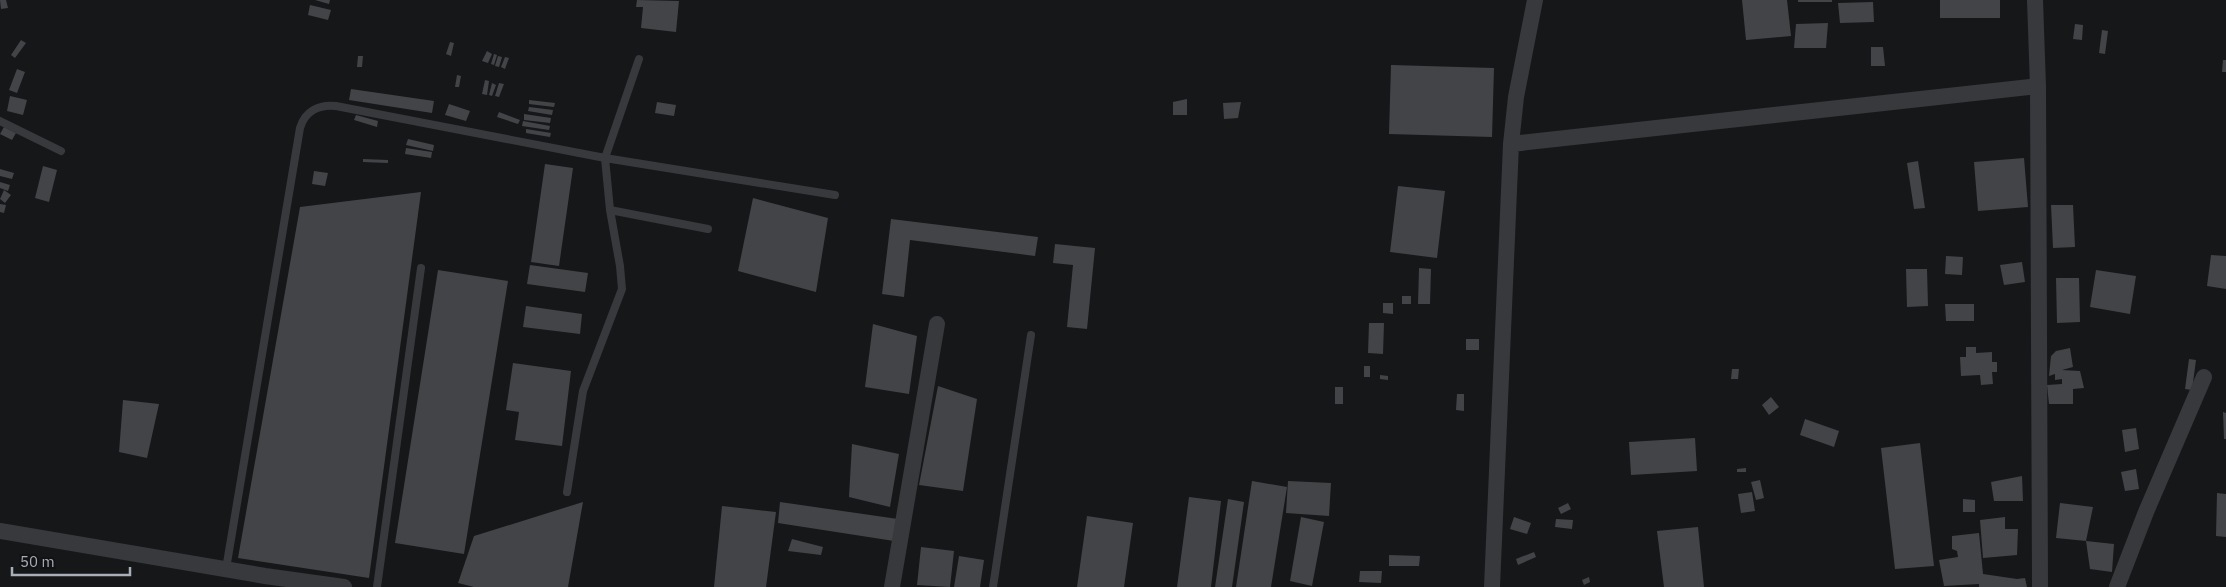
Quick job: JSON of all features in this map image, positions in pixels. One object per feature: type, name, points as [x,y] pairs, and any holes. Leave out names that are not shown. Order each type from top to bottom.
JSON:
[{"type":"street","points":[[1492,587],[1510,144],[1516,97],[1535,0]]},
{"type":"street","points":[[2034,0],[2038,86],[2040,587]]},
{"type":"street","points":[[1510,144],[2038,86]]},
{"type":"street","points":[[892,587],[937,324]]},
{"type":"street","points":[[2118,587],[2146,512],[2204,377]]},
{"type":"street","points":[[0,531],[344,587]]},
{"type":"lane","points":[[567,492],[583,391],[622,289],[610,210],[605,158],[639,58]]},
{"type":"lane","points":[[226,569],[303,120],[310,112],[328,105],[605,158],[835,195]]},
{"type":"lane","points":[[0,121],[61,151]]},
{"type":"lane","points":[[610,210],[708,229]]},
{"type":"lane","points":[[377,587],[421,268]]},
{"type":"lane","points":[[993,587],[1031,336]]},
{"type":"building","points":[[0,0],[6,0],[8,8],[1,9]]},
{"type":"building","points":[[315,0],[330,0],[329,4]]},
{"type":"building","points":[[637,0],[679,1],[676,32],[641,28],[643,7],[636,7]]},
{"type":"building","points":[[1742,0],[1787,0],[1791,36],[1746,40]]},
{"type":"building","points":[[1798,0],[1832,0],[1832,2],[1798,2]]},
{"type":"building","points":[[1940,0],[2000,0],[2000,18],[1940,18]]},
{"type":"building","points":[[1873,2],[1874,22],[1840,23],[1838,3]]},
{"type":"building","points":[[310,5],[331,10],[328,20],[308,15]]},
{"type":"building","points":[[1828,23],[1826,48],[1794,48],[1796,24]]},
{"type":"building","points":[[2075,24],[2083,25],[2082,40],[2073,39]]},
{"type":"building","points":[[2102,30],[2108,31],[2105,54],[2099,53]]},
{"type":"building","points":[[21,40],[26,43],[15,58],[11,55]]},
{"type":"building","points":[[450,42],[454,43],[451,56],[446,54]]},
{"type":"building","points":[[1871,47],[1883,47],[1885,66],[1871,66]]},
{"type":"building","points":[[487,51],[492,54],[488,63],[482,61]]},
{"type":"building","points":[[494,54],[497,55],[494,65],[491,64]]},
{"type":"building","points":[[358,56],[363,56],[362,67],[357,67]]},
{"type":"building","points":[[498,56],[502,57],[499,67],[495,66]]},
{"type":"building","points":[[505,57],[509,58],[505,69],[501,67]]},
{"type":"building","points":[[2223,60],[2226,60],[2226,72],[2222,72]]},
{"type":"building","points":[[1391,65],[1494,68],[1492,137],[1389,134]]},
{"type":"building","points":[[17,69],[25,72],[17,93],[9,90]]},
{"type":"building","points":[[457,75],[461,76],[459,87],[455,87]]},
{"type":"building","points":[[485,80],[489,81],[487,95],[482,94]]},
{"type":"building","points":[[492,83],[496,85],[492,96],[489,95]]},
{"type":"building","points":[[499,83],[504,84],[499,97],[495,96]]},
{"type":"building","points":[[351,89],[434,101],[432,113],[349,100]]},
{"type":"building","points":[[10,96],[27,100],[23,115],[7,111]]},
{"type":"building","points":[[1187,99],[1187,115],[1173,115],[1173,102]]},
{"type":"building","points":[[529,100],[555,103],[554,107],[529,104]]},
{"type":"building","points":[[657,102],[676,105],[674,116],[655,113]]},
{"type":"building","points":[[1241,102],[1238,118],[1224,119],[1223,103]]},
{"type":"building","points":[[449,104],[470,111],[466,121],[445,115]]},
{"type":"building","points":[[529,107],[553,110],[552,115],[528,111]]},
{"type":"building","points":[[499,112],[520,120],[518,124],[497,117]]},
{"type":"building","points":[[524,114],[551,118],[550,123],[524,120]]},
{"type":"building","points":[[356,115],[378,121],[377,127],[354,120]]},
{"type":"building","points":[[523,121],[550,126],[549,130],[522,126]]},
{"type":"building","points":[[4,127],[16,133],[12,140],[0,134]]},
{"type":"building","points":[[526,129],[551,133],[550,137],[526,133]]},
{"type":"building","points":[[408,139],[434,145],[433,151],[406,145]]},
{"type":"building","points":[[406,148],[432,152],[431,158],[405,154]]},
{"type":"building","points":[[2024,158],[2028,207],[1978,211],[1974,162]]},
{"type":"building","points":[[363,159],[388,160],[388,163],[363,162]]},
{"type":"building","points":[[1918,161],[1925,208],[1914,209],[1907,163]]},
{"type":"building","points":[[545,164],[573,168],[559,266],[531,262]]},
{"type":"building","points":[[43,166],[57,170],[49,202],[35,198]]},
{"type":"building","points":[[0,169],[14,173],[12,179],[0,176]]},
{"type":"building","points":[[314,171],[328,173],[325,186],[312,184]]},
{"type":"building","points":[[0,182],[10,185],[8,191],[0,188]]},
{"type":"building","points":[[1398,186],[1445,191],[1437,258],[1390,252]]},
{"type":"building","points":[[4,190],[11,195],[5,203],[0,199]]},
{"type":"building","points":[[421,192],[369,578],[238,558],[300,207]]},
{"type":"building","points":[[753,198],[828,218],[816,292],[738,271]]},
{"type":"building","points":[[0,204],[6,205],[4,213],[0,212]]},
{"type":"building","points":[[2051,205],[2073,205],[2075,247],[2053,248]]},
{"type":"building","points":[[891,219],[1038,237],[1035,256],[910,240],[904,297],[882,294]]},
{"type":"building","points":[[1055,244],[1095,248],[1087,329],[1067,327],[1073,265],[1053,263]]},
{"type":"building","points":[[2211,255],[2226,256],[2226,289],[2207,286]]},
{"type":"building","points":[[1946,256],[1963,257],[1962,275],[1945,274]]},
{"type":"building","points":[[2022,262],[2025,282],[2004,285],[2000,265]]},
{"type":"building","points":[[530,265],[588,273],[585,292],[527,284]]},
{"type":"building","points":[[1419,268],[1431,269],[1430,304],[1418,304]]},
{"type":"building","points":[[1906,269],[1927,269],[1928,306],[1907,307]]},
{"type":"building","points":[[438,270],[508,281],[464,554],[395,543]]},
{"type":"building","points":[[2096,270],[2136,276],[2130,314],[2090,307]]},
{"type":"building","points":[[2056,278],[2079,278],[2080,322],[2057,323]]},
{"type":"building","points":[[1402,296],[1411,296],[1411,304],[1402,304]]},
{"type":"building","points":[[1383,303],[1393,303],[1393,314],[1383,313]]},
{"type":"building","points":[[1945,304],[1974,304],[1974,321],[1946,321]]},
{"type":"building","points":[[526,306],[582,314],[580,334],[523,327]]},
{"type":"building","points":[[1369,323],[1384,323],[1383,354],[1368,353]]},
{"type":"building","points":[[873,324],[917,336],[909,394],[865,387]]},
{"type":"building","points":[[1466,339],[1479,339],[1479,350],[1466,350]]},
{"type":"building","points":[[1966,347],[1976,347],[1976,353],[1992,352],[1992,362],[1997,362],[1997,372],[1992,372],[1993,384],[1981,385],[1980,375],[1961,376],[1960,357],[1966,357]]},
{"type":"building","points":[[2070,348],[2073,367],[2062,370],[2080,371],[2084,388],[2073,389],[2073,404],[2049,404],[2047,385],[2062,384],[2062,379],[2055,380],[2055,374],[2049,376],[2051,356],[2056,351]]},
{"type":"building","points":[[2189,359],[2196,360],[2192,390],[2185,389]]},
{"type":"building","points":[[513,363],[571,371],[562,446],[515,440],[519,412],[506,410]]},
{"type":"building","points":[[1364,366],[1370,366],[1370,377],[1364,377]]},
{"type":"building","points":[[1732,369],[1739,369],[1738,379],[1731,379]]},
{"type":"building","points":[[1380,375],[1388,376],[1388,380],[1380,379]]},
{"type":"building","points":[[938,386],[977,399],[963,491],[919,485]]},
{"type":"building","points":[[1335,387],[1343,387],[1343,404],[1335,404]]},
{"type":"building","points":[[1457,394],[1464,394],[1464,411],[1456,410]]},
{"type":"building","points":[[1771,397],[1779,407],[1769,415],[1762,405]]},
{"type":"building","points":[[123,400],[159,404],[147,458],[119,452]]},
{"type":"building","points":[[2223,412],[2226,413],[2226,439],[2224,439]]},
{"type":"building","points":[[1805,419],[1839,431],[1834,447],[1800,435]]},
{"type":"building","points":[[2136,428],[2139,449],[2125,452],[2122,430]]},
{"type":"building","points":[[1695,438],[1697,471],[1631,475],[1629,442]]},
{"type":"building","points":[[1920,443],[1934,566],[1895,569],[1881,448]]},
{"type":"building","points":[[852,444],[899,454],[890,507],[849,497]]},
{"type":"building","points":[[1746,468],[1746,472],[1737,472],[1737,469]]},
{"type":"building","points":[[2136,469],[2139,489],[2125,491],[2121,472]]},
{"type":"building","points":[[2022,476],[2023,501],[1994,501],[1991,482]]},
{"type":"building","points":[[1760,480],[1764,498],[1756,500],[1751,482]]},
{"type":"building","points":[[1252,481],[1287,487],[1271,587],[1236,587]]},
{"type":"building","points":[[1288,481],[1331,483],[1329,516],[1286,513]]},
{"type":"building","points":[[1752,492],[1755,511],[1741,513],[1738,494]]},
{"type":"building","points":[[2217,493],[2226,494],[2226,537],[2216,536]]},
{"type":"building","points":[[1189,497],[1221,501],[1211,587],[1177,587]]},
{"type":"building","points":[[1228,499],[1244,502],[1232,587],[1215,587]]},
{"type":"building","points":[[1963,499],[1975,500],[1975,512],[1963,512]]},
{"type":"building","points":[[583,502],[568,587],[474,587],[458,583],[474,536]]},
{"type":"building","points":[[780,502],[898,519],[894,541],[778,523]]},
{"type":"building","points":[[1568,503],[1571,509],[1561,514],[1558,508]]},
{"type":"building","points":[[2060,503],[2093,507],[2086,541],[2056,538]]},
{"type":"building","points":[[722,506],[776,512],[766,587],[714,587]]},
{"type":"building","points":[[1087,516],[1133,523],[1124,587],[1077,587]]},
{"type":"building","points":[[1301,517],[1324,522],[1312,586],[1290,581]]},
{"type":"building","points":[[1514,517],[1531,523],[1527,534],[1510,529]]},
{"type":"building","points":[[2005,517],[2005,529],[2018,529],[2017,555],[1983,558],[1980,520]]},
{"type":"building","points":[[1556,519],[1573,520],[1572,529],[1555,527]]},
{"type":"building","points":[[1698,527],[1704,587],[1664,587],[1657,531]]},
{"type":"building","points":[[1979,533],[1983,574],[2017,579],[2025,578],[2027,587],[1979,587],[1979,584],[1944,586],[1939,560],[1958,557],[1957,551],[1952,549],[1952,536]]},
{"type":"building","points":[[792,539],[823,547],[821,555],[788,551]]},
{"type":"building","points":[[2086,541],[2114,544],[2112,572],[2090,569]]},
{"type":"building","points":[[921,547],[954,551],[950,587],[917,585]]},
{"type":"building","points":[[1534,552],[1536,557],[1518,565],[1516,559]]},
{"type":"building","points":[[1389,555],[1420,556],[1419,566],[1389,566]]},
{"type":"building","points":[[959,556],[984,560],[980,587],[954,587]]},
{"type":"building","points":[[1360,571],[1382,571],[1381,583],[1359,582]]},
{"type":"building","points":[[1589,577],[1590,582],[1584,585],[1582,580]]}]
